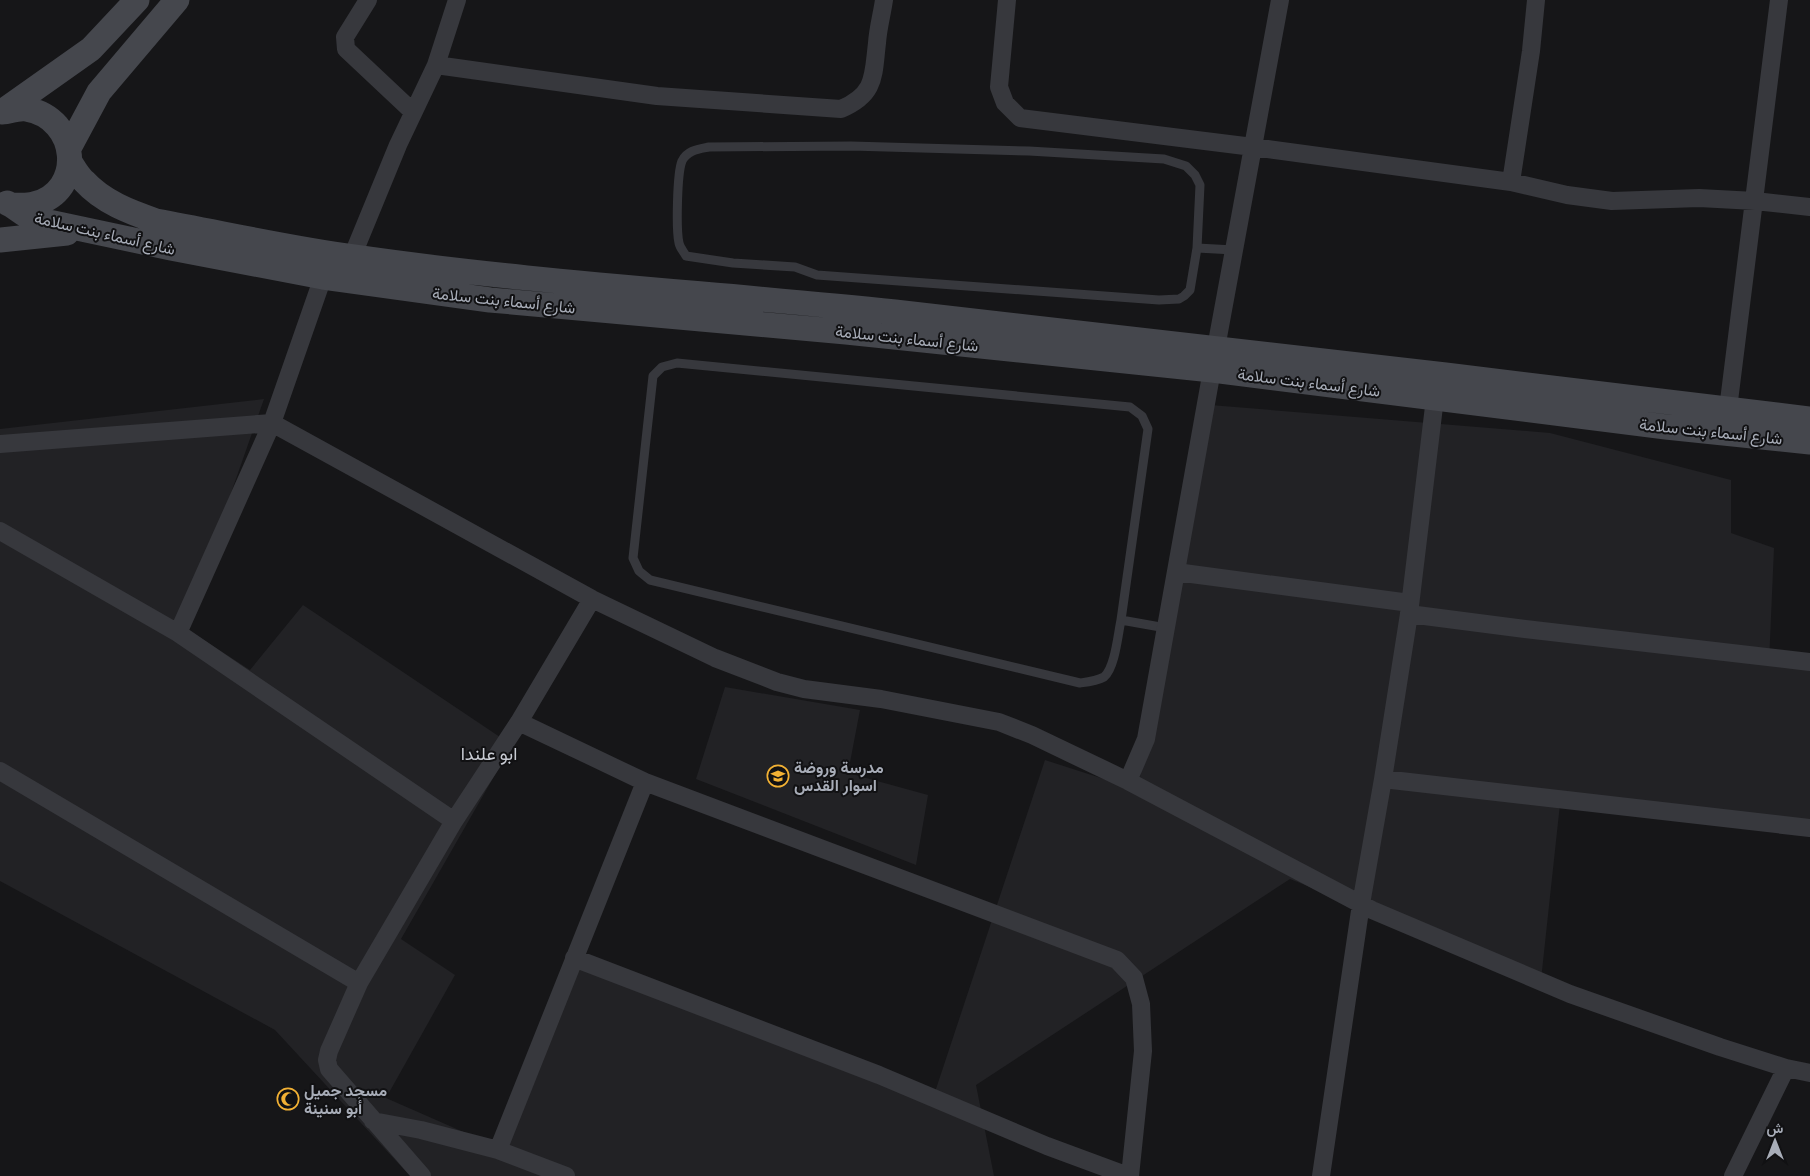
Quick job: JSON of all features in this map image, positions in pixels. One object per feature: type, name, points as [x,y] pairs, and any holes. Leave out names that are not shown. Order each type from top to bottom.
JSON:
[{"type":"main road","points":[[1,113],[91,49],[137,0]]},
{"type":"main road","points":[[5,202],[33,205],[47,199],[58,189],[66,176],[69,155],[99,92],[177,0]]},
{"type":"main road","name":"شارع أسماء بنت سلامة","points":[[1,113],[24,108],[44,114],[60,129],[69,155],[84,181],[104,198],[130,212],[156,221],[352,257],[559,282],[748,297],[874,310],[1214,359],[1435,398],[1666,427],[1810,442]]},
{"type":"main road","name":"شارع أسماء بنت سلامة","points":[[5,202],[24,214],[86,231],[323,277],[490,300],[846,332],[1214,359],[1810,419]]},
{"type":"main road","points":[[0,240],[86,231]]},
{"type":"street","points":[[368,0],[345,37],[346,49],[413,112]]},
{"type":"street","points":[[352,257],[398,145],[436,65],[457,0]]},
{"type":"street","points":[[436,65],[657,96],[841,109],[855,103],[864,94],[871,82],[884,0]]},
{"type":"street","points":[[1007,0],[999,87],[1005,104],[1020,118],[1511,182],[1567,195],[1612,200],[1699,198],[1755,200],[1810,207]]},
{"type":"street","points":[[1128,781],[1146,739],[1280,0]]},
{"type":"street","points":[[1511,182],[1531,51],[1536,0]]},
{"type":"street","points":[[1728,410],[1779,0]]},
{"type":"street","points":[[178,633],[272,423],[323,277]]},
{"type":"street","points":[[1321,1176],[1361,904],[1383,779],[1409,608],[1435,398]]},
{"type":"street","points":[[0,444],[272,423],[592,599],[715,658],[777,682],[804,689],[881,699],[999,722],[1032,735],[1128,781],[1361,904],[1570,994],[1720,1047],[1786,1068],[1810,1073]]},
{"type":"street","points":[[0,531],[178,633],[454,821]]},
{"type":"street","points":[[1176,572],[1409,608],[1525,629],[1810,662]]},
{"type":"street","points":[[422,1176],[329,1069],[328,1051],[359,983],[454,821],[519,722],[592,599]]},
{"type":"street","points":[[519,722],[645,782],[1117,960],[1134,978],[1141,1004],[1143,1051],[1129,1176],[1047,1146],[852,1064],[574,958]]},
{"type":"street","points":[[0,771],[359,983]]},
{"type":"street","points":[[1383,779],[1810,828]]},
{"type":"street","points":[[498,1150],[645,782]]},
{"type":"street","points":[[1733,1176],[1786,1068]]},
{"type":"street","points":[[374,1121],[421,1130],[498,1150],[566,1176]]},
{"type":"lane","points":[[851,146],[1029,150],[1164,159],[1186,166],[1195,175],[1200,185],[1198,248],[1190,290],[1179,299],[1159,300],[817,275],[795,267],[701,259],[686,256],[679,245],[677,232],[678,192],[682,161],[696,149],[709,147],[851,146]]},
{"type":"lane","points":[[1198,248],[1234,250]]},
{"type":"lane","points":[[677,363],[1130,407],[1142,416],[1148,429],[1120,620],[1111,668],[1104,676],[1080,683],[650,580],[639,571],[633,558],[653,376],[662,367],[677,363]]},
{"type":"lane","points":[[1120,620],[1166,628]]},
{"type":"shaded area","points":[[264,399],[184,627],[250,670],[303,605],[512,745],[401,939],[455,975],[386,1098],[500,1148],[575,959],[935,1092],[1045,760],[1138,790],[1198,404],[1550,433],[1731,480],[1731,533],[1774,548],[1769,663],[1810,668],[1810,827],[1560,804],[1541,980],[1290,879],[976,1085],[994,1176],[410,1176],[275,1030],[0,881],[0,429]]},
{"type":"shaded area","name":"مدرسة وروضة اسوار القدس","points":[[725,687],[860,710],[848,773],[928,795],[916,865],[696,779]]},
{"type":"place","name":"مدرسة وروضة اسوار القدس","points":[[778,776]]},
{"type":"place","name":"مسجد جميل أبو سنينة","points":[[288,1099]]},
{"type":"district","name":"ابو علندا","points":[[489,754]]}]
